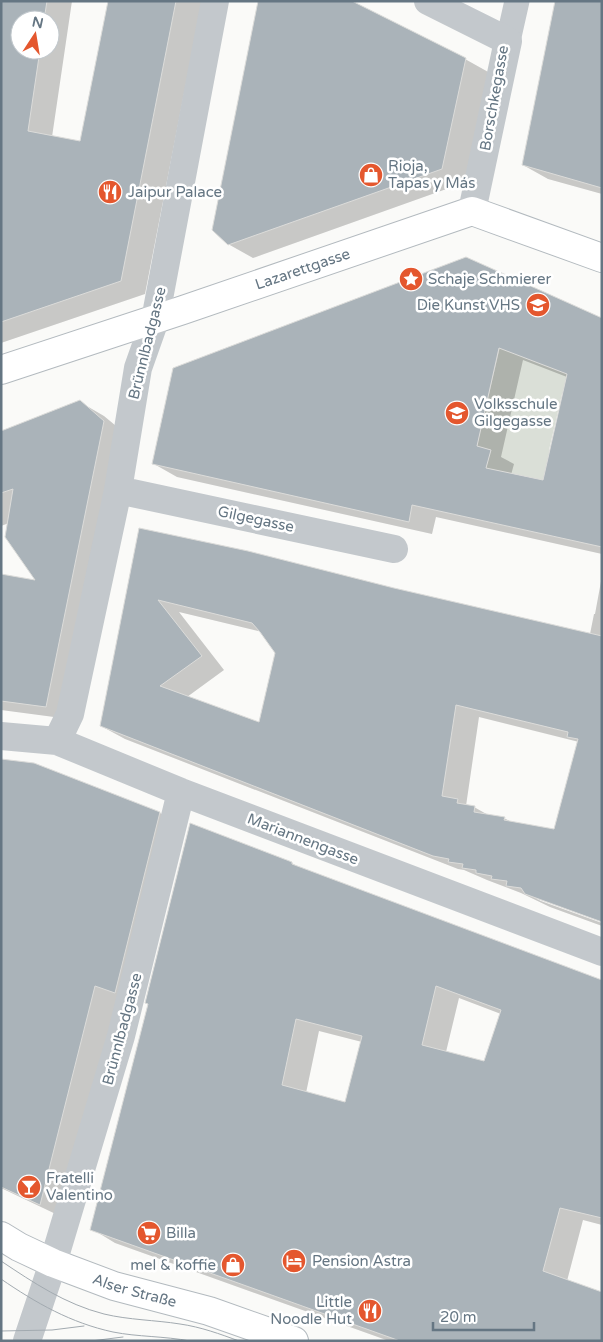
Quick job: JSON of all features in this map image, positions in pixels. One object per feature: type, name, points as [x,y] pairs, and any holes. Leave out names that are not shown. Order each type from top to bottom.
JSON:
[{"type":"main road","name":"Lazarettgasse","points":[[1,370],[155,320],[472,211]]},
{"type":"main road","points":[[472,211],[602,258]]},
{"type":"main road","name":"Alser Straße","points":[[1,1236],[53,1263],[114,1286],[209,1311],[294,1341]]},
{"type":"street","name":"Brünnlbadgasse","points":[[57,741],[70,714],[118,490],[138,368],[155,320],[215,1]]},
{"type":"street","name":"Borschkegasse","points":[[428,1],[508,41],[472,211]]},
{"type":"street","points":[[508,41],[517,1]]},
{"type":"street","name":"Gilgegasse","points":[[118,490],[394,548]]},
{"type":"street","name":"Mariannengasse","points":[[1,736],[57,741],[181,792],[602,952]]},
{"type":"street","name":"Brünnlbadgasse","points":[[53,1263],[122,1036],[181,792]]},
{"type":"street","points":[[27,1341],[53,1263]]},
{"type":"shaded area","points":[[503,334],[580,367],[562,394],[549,450],[551,482],[486,468],[491,450],[477,446]]},
{"type":"building","points":[[1,1],[47,1],[46,10],[10,10],[10,60],[39,60],[28,131],[80,141],[108,1],[176,1],[121,281],[1,322]]},
{"type":"building","points":[[258,1],[352,1],[466,58],[442,169],[228,245],[212,230]]},
{"type":"building","points":[[555,1],[602,1],[602,188],[522,165]]},
{"type":"building","points":[[466,257],[602,318],[602,547],[412,505],[409,522],[152,464],[173,368]],"holes":[[[499,348],[567,374],[543,480],[486,468],[491,450],[477,446]]]},
{"type":"building","points":[[80,400],[104,421],[46,707],[1,701],[1,574],[35,580],[5,537],[13,489],[1,493],[1,431]]},
{"type":"building","points":[[139,528],[248,551],[394,588],[602,636],[602,922],[525,894],[521,888],[506,886],[507,881],[491,879],[492,876],[476,873],[476,870],[462,868],[463,864],[448,862],[449,859],[433,856],[100,726]],"holes":[[[158,600],[252,623],[260,632],[275,653],[259,722],[160,686],[202,656]],[[456,705],[568,732],[567,737],[578,739],[554,829],[504,820],[505,817],[474,812],[475,806],[457,803],[458,799],[442,796]]]},
{"type":"building","points":[[1,759],[34,763],[160,812],[115,993],[95,986],[40,1205],[1,1187]]},
{"type":"building","points":[[190,823],[292,862],[292,864],[602,980],[602,1218],[560,1208],[543,1271],[602,1292],[602,1341],[400,1341],[90,1230],[148,1004],[145,1003]],"holes":[[[436,986],[501,1010],[484,1061],[422,1045]],[[296,1019],[362,1036],[345,1102],[282,1085]]]},
{"type":"tram line","points":[[1,1261],[50,1292],[90,1310],[123,1318],[188,1325],[239,1341]]},
{"type":"tram line","points":[[1,1279],[54,1311],[98,1328],[122,1334],[190,1341]]},
{"type":"tram line","points":[[1,1331],[52,1330],[84,1326]]},
{"type":"tram line","points":[[91,1341],[123,1337]]},
{"type":"place","name":"Rioja, Tapas y Más","points":[[371,175]]},
{"type":"place","name":"Jaipur Palace","points":[[110,192]]},
{"type":"place","name":"Schaje Schmierer","points":[[411,279]]},
{"type":"place","name":"Die Kunst VHS","points":[[538,305]]},
{"type":"place","name":"Volksschule Gilgegasse","points":[[457,413]]},
{"type":"place","name":"Fratelli Valentino","points":[[29,1187]]},
{"type":"place","name":"Billa","points":[[149,1233]]},
{"type":"place","name":"Pension Astra","points":[[294,1261]]},
{"type":"place","name":"mel & koffie","points":[[233,1265]]},
{"type":"place","name":"Little Noodle Hut","points":[[370,1311]]}]
